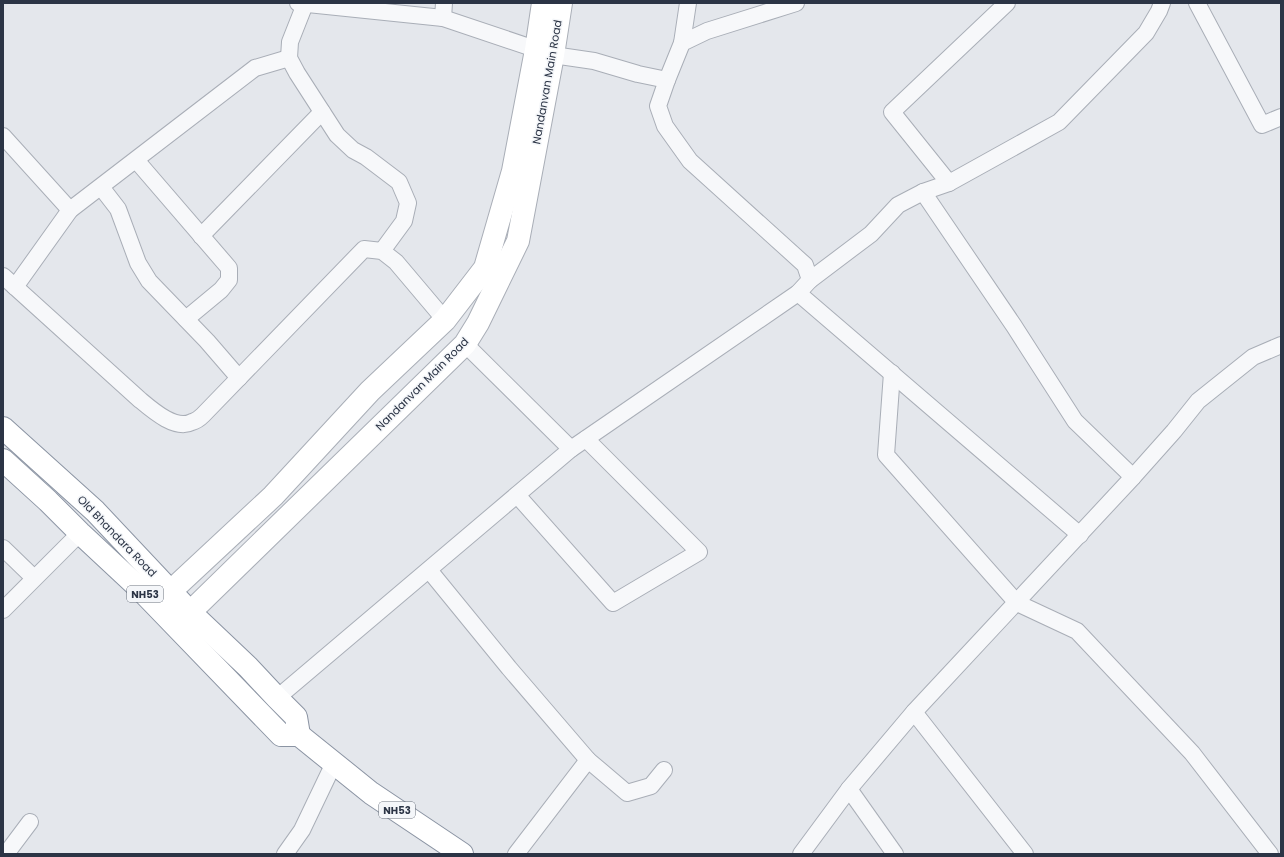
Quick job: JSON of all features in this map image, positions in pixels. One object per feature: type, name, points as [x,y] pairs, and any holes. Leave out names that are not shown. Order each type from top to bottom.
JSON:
[{"type":"main road","points":[[163,598],[273,496],[370,391],[445,320],[485,268],[545,52],[543,3]]},
{"type":"main road","name":"Nandanvan Main Road","points":[[184,619],[465,344],[478,324],[518,241],[545,52],[561,3]]},
{"type":"main road","name":"Old Bhandara Road","points":[[3,428],[95,511],[163,598],[184,619],[248,666],[277,698]]},
{"type":"main road","name":"NH53","points":[[3,460],[140,588],[163,598]]},
{"type":"main road","name":"NH53","points":[[184,619],[260,713],[281,735],[299,735],[371,793],[462,854]]},
{"type":"main road","points":[[260,713],[277,698]]},
{"type":"main road","name":"NH53","points":[[277,698],[296,717],[299,735]]},
{"type":"street","points":[[688,3],[682,43],[658,106],[665,126],[690,161],[805,265],[810,280]]},
{"type":"street","points":[[682,43],[707,32],[796,3]]},
{"type":"street","points":[[948,183],[892,112],[1007,3]]},
{"type":"street","points":[[277,698],[571,449],[798,293],[810,280],[871,234],[898,205],[923,192],[948,183],[1059,122],[1146,33],[1162,3]]},
{"type":"street","points":[[1197,3],[1262,125],[1281,117]]},
{"type":"street","points":[[382,252],[404,220],[408,203],[399,182],[366,157],[353,150],[337,135],[288,58],[290,42],[302,4],[444,11],[545,52],[594,61],[638,74],[667,80]]},
{"type":"street","points":[[16,287],[70,210],[101,188],[255,68],[288,58]]},
{"type":"street","points":[[201,236],[322,112]]},
{"type":"street","points":[[3,136],[70,210]]},
{"type":"street","points":[[136,160],[229,268],[229,280],[221,290],[186,318]]},
{"type":"street","points":[[101,188],[118,209],[138,263],[149,281],[186,318],[239,378]]},
{"type":"street","points":[[923,192],[1014,326],[1075,421],[1133,477]]},
{"type":"street","points":[[3,276],[139,399],[159,415],[177,423],[191,423],[203,415],[364,249],[382,252],[396,262],[445,320]]},
{"type":"street","points":[[798,293],[1080,535]]},
{"type":"street","points":[[465,344],[571,449]]},
{"type":"street","points":[[801,854],[849,789],[914,712],[1133,477],[1174,431],[1198,401],[1253,357],[1280,348]]},
{"type":"street","points":[[892,373],[886,455],[1016,603],[1077,631],[1192,753],[1270,854]]},
{"type":"street","points":[[518,495],[613,603],[699,552],[586,439]]},
{"type":"street","points":[[3,610],[80,533]]},
{"type":"street","points":[[3,548],[34,578]]},
{"type":"street","points":[[429,570],[509,668],[588,760],[627,793],[651,786],[664,770]]},
{"type":"street","points":[[914,712],[1025,854]]},
{"type":"street","points":[[516,854],[588,760]]},
{"type":"street","points":[[285,854],[302,830],[334,763]]},
{"type":"street","points":[[849,789],[895,854]]},
{"type":"street","points":[[6,854],[30,822]]}]
